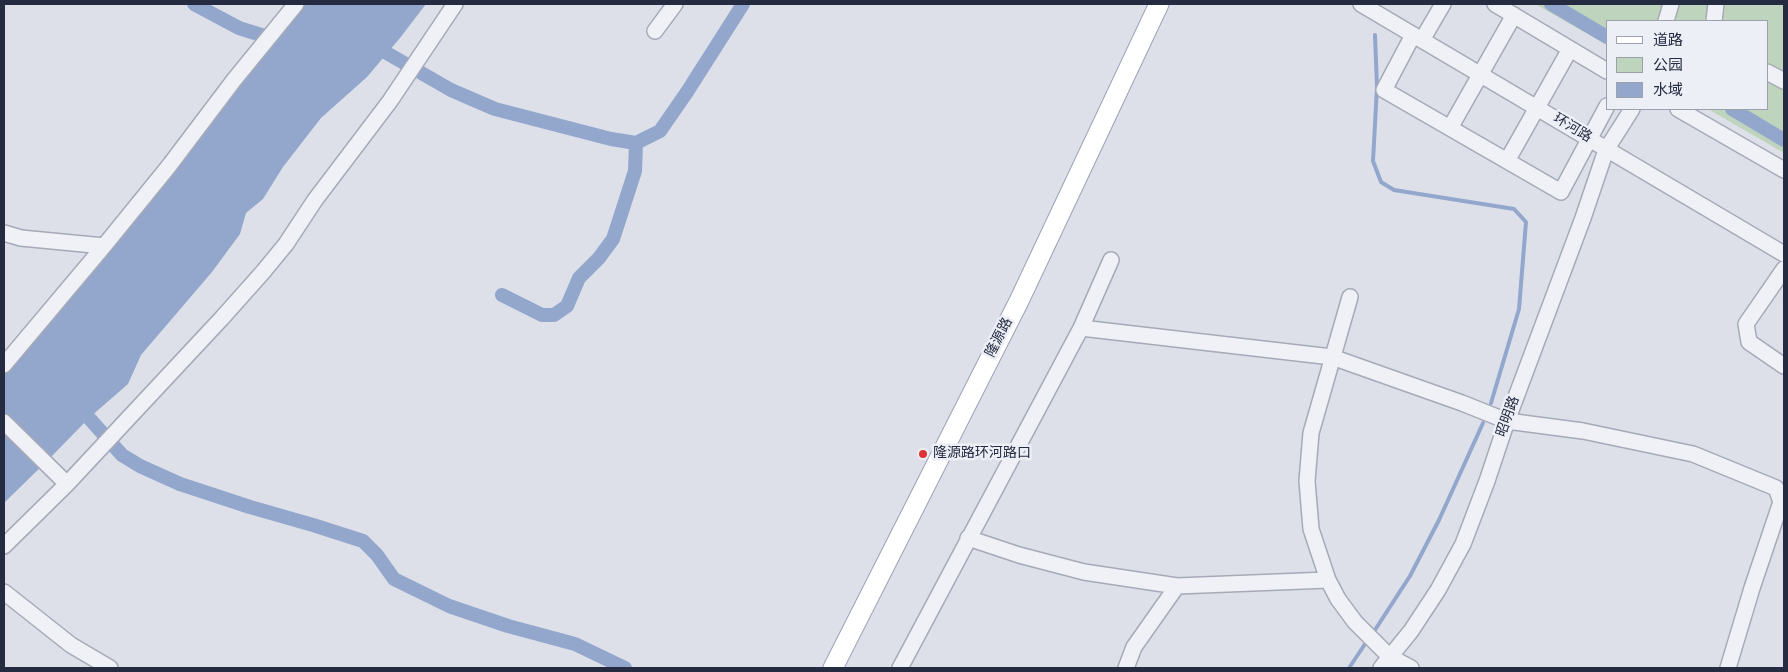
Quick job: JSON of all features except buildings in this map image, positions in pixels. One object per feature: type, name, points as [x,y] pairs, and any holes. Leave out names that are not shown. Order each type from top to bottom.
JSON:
[{"type":"main road","name":"隆源路","points":[[834,668],[1019,301],[1159,4]]},
{"type":"street","points":[[4,365],[104,246],[296,4]]},
{"type":"street","points":[[4,546],[68,484],[263,272],[286,244],[315,200],[390,101],[454,4]]},
{"type":"street","points":[[655,31],[675,4]]},
{"type":"street","name":"环河路","points":[[1360,4],[1386,10],[1418,38],[1784,254]]},
{"type":"street","points":[[1443,4],[1384,90],[1560,192],[1606,108]]},
{"type":"street","points":[[1495,4],[1606,70]]},
{"type":"street","points":[[1666,20],[1671,4]]},
{"type":"street","points":[[1714,20],[1716,4]]},
{"type":"street","points":[[1450,128],[1514,15]]},
{"type":"street","points":[[1507,161],[1570,49]]},
{"type":"street","points":[[1768,73],[1784,81]]},
{"type":"street","name":"昭明路","points":[[1386,663],[1411,631],[1438,590],[1464,544],[1606,150],[1631,110]]},
{"type":"street","points":[[1680,110],[1784,170]]},
{"type":"street","points":[[4,233],[22,238],[104,246]]},
{"type":"street","points":[[900,668],[1081,328],[1111,260]]},
{"type":"street","points":[[1784,269],[1746,324],[1749,342],[1784,366]]},
{"type":"street","points":[[1350,297],[1311,433],[1307,481],[1311,528],[1328,580],[1349,615],[1370,637],[1386,663],[1411,668]]},
{"type":"street","points":[[1081,328],[1332,357],[1507,421],[1583,431],[1692,454],[1776,488],[1781,502],[1728,668]]},
{"type":"street","points":[[4,422],[68,484]]},
{"type":"street","points":[[968,538],[1019,556],[1084,572],[1177,586],[1328,580]]},
{"type":"street","points":[[1126,668],[1134,647],[1177,586]]},
{"type":"street","points":[[4,592],[71,645],[110,668]]},
{"type":"green space","points":[[1535,4],[1784,4],[1784,153],[1710,110],[1768,110],[1768,20],[1606,20],[1606,44]]},
{"type":"water","points":[[304,4],[426,4],[367,77],[321,118],[283,167],[263,199],[246,213],[240,234],[212,272],[141,355],[128,384],[89,418],[4,503],[4,373],[167,178]]},
{"type":"waterway","points":[[194,4],[239,28],[277,40]]},
{"type":"waterway","points":[[371,44],[451,90],[495,109],[611,139],[636,143],[660,131],[743,4]]},
{"type":"waterway","points":[[1551,4],[1606,36]]},
{"type":"waterway","points":[[1375,35],[1377,87],[1373,161],[1381,182],[1394,190],[1514,209],[1526,222],[1519,309],[1491,403]]},
{"type":"waterway","points":[[1734,110],[1784,140]]},
{"type":"waterway","points":[[502,295],[542,315],[554,315],[567,306],[579,278],[599,258],[613,239],[635,171],[636,143]]},
{"type":"waterway","points":[[75,406],[89,418],[122,455],[140,466],[180,484],[363,541],[377,555],[394,579],[449,606],[508,626],[575,644],[625,668]]},
{"type":"waterway","points":[[1373,633],[1410,576],[1439,520],[1483,423]]},
{"type":"waterway","points":[[1349,668],[1367,641]]},
{"type":"place","name":"隆源路环河路口","points":[[923,454]]}]
